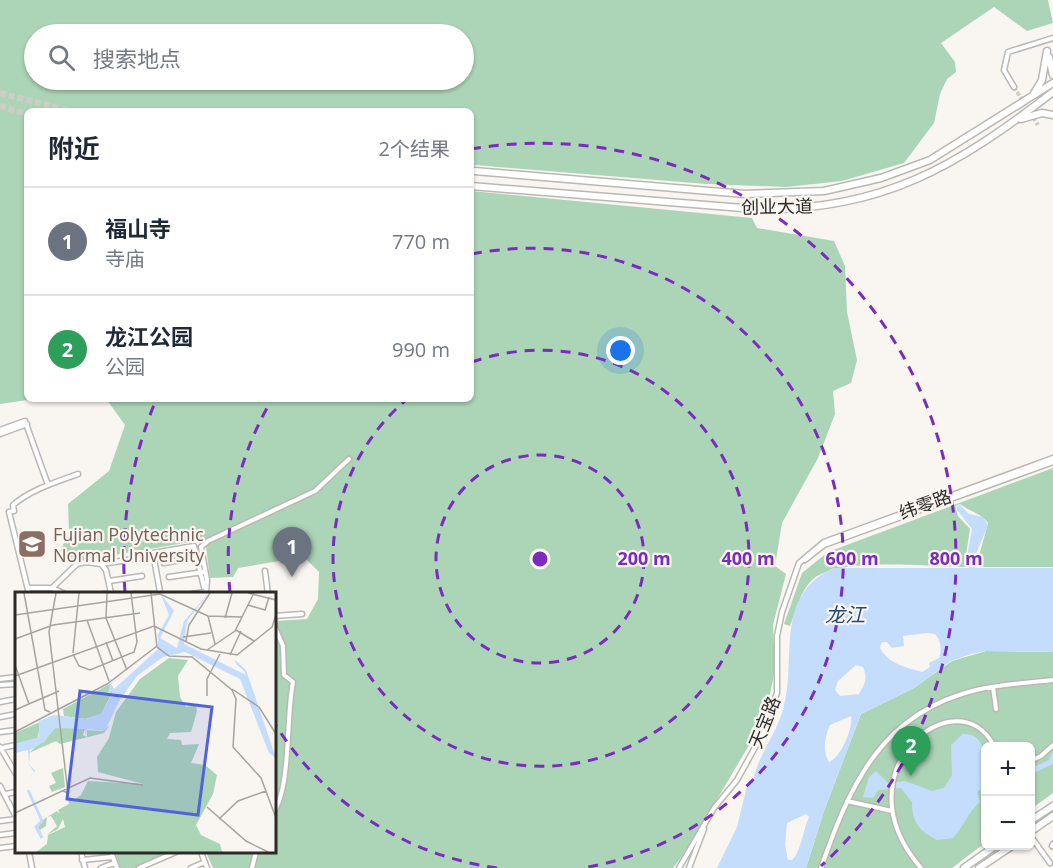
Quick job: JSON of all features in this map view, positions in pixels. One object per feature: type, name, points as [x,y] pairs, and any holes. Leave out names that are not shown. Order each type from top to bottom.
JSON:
[{"type":"main road","points":[[1031,98],[1042,80],[1047,51],[1053,75]]},
{"type":"main road","name":"创业大道","points":[[474,171],[745,194],[824,191],[881,178],[930,159],[1053,83]]},
{"type":"main road","name":"创业大道","points":[[474,186],[755,209],[809,207],[855,200],[912,182],[964,155],[1017,120],[1053,92]]},
{"type":"main road","points":[[1017,120],[1042,113],[1053,115]]},
{"type":"main road","points":[[1035,818],[1053,806]]},
{"type":"main road","points":[[1035,830],[1053,816]]},
{"type":"main road","points":[[964,868],[989,850]]},
{"type":"main road","points":[[979,868],[1006,850]]},
{"type":"street","points":[[1014,87],[1004,70],[1004,60],[1008,52],[1053,38]]},
{"type":"street","points":[[0,432],[26,421],[48,485]]},
{"type":"street","points":[[205,592],[207,580],[201,547],[208,541],[315,491],[349,459]]},
{"type":"street","name":"纬零路","points":[[803,560],[824,542],[1053,460]]},
{"type":"street","points":[[61,592],[52,588],[29,591],[9,512],[14,511],[13,505],[22,498],[78,474]]},
{"type":"street","points":[[52,588],[77,564],[101,564],[153,556],[153,553],[194,546],[203,572],[205,592]]},
{"type":"street","points":[[153,556],[161,592]]},
{"type":"street","points":[[164,563],[197,557]]},
{"type":"street","points":[[689,868],[704,828],[738,782],[760,744],[776,706],[780,693],[782,623],[803,560]]},
{"type":"street","name":"天宝路","points":[[679,868],[714,808],[737,780],[774,706],[777,693],[778,629],[803,560]]},
{"type":"street","points":[[101,564],[106,570],[111,592]]},
{"type":"street","points":[[265,571],[268,592]]},
{"type":"street","points":[[169,577],[203,572]]},
{"type":"street","points":[[109,581],[142,576]]},
{"type":"street","points":[[276,616],[302,615]]},
{"type":"street","points":[[276,630],[283,646],[284,675],[293,682],[288,704],[284,785],[282,799],[276,808]]},
{"type":"street","points":[[0,679],[15,677]]},
{"type":"street","points":[[821,868],[847,801],[867,764],[891,735],[945,701],[993,687],[1011,687],[1053,680]]},
{"type":"street","points":[[0,685],[15,684]]},
{"type":"street","points":[[993,687],[996,709]]},
{"type":"street","points":[[0,702],[15,699]]},
{"type":"street","points":[[0,717],[15,714]]},
{"type":"street","points":[[921,868],[904,845],[892,811],[892,782],[897,764],[911,744],[934,727],[952,723],[976,725],[987,734],[991,742]]},
{"type":"street","points":[[0,732],[15,730]]},
{"type":"street","points":[[15,745],[0,748],[15,772]]},
{"type":"street","points":[[1035,759],[1053,745]]},
{"type":"street","points":[[9,762],[15,760]]},
{"type":"street","points":[[0,786],[15,816]]},
{"type":"street","points":[[6,794],[15,792]]},
{"type":"street","points":[[847,801],[892,811]]},
{"type":"street","points":[[0,821],[15,818]]},
{"type":"street","points":[[0,835],[15,833]]},
{"type":"street","points":[[1035,841],[1050,863]]},
{"type":"street","points":[[0,848],[15,846]]},
{"type":"street","points":[[29,853],[32,868]]},
{"type":"street","points":[[81,853],[85,868]]},
{"type":"street","points":[[139,868],[174,853]]},
{"type":"street","points":[[201,853],[207,868]]},
{"type":"street","points":[[252,868],[256,853]]},
{"type":"street","points":[[82,860],[112,854],[116,866],[101,868]]},
{"type":"street","points":[[191,868],[205,862]]},
{"type":"green space","points":[[0,0],[1048,0],[1053,23],[1027,31],[994,7],[941,43],[955,62],[956,72],[947,79],[940,94],[934,123],[904,163],[842,181],[786,187],[706,184],[475,165],[474,168],[474,108],[24,108],[24,400],[0,404]]},
{"type":"green space","points":[[474,191],[752,218],[757,228],[834,241],[845,266],[847,312],[857,360],[851,383],[833,391],[835,414],[818,458],[782,523],[775,566],[786,574],[773,625],[775,669],[768,705],[755,735],[687,850],[673,868],[213,868],[206,853],[276,853],[276,621],[307,619],[318,599],[319,572],[307,560],[291,559],[238,568],[233,577],[210,578],[206,547],[196,541],[68,563],[59,553],[69,533],[68,504],[109,471],[125,425],[108,402],[474,402]]},
{"type":"green space","points":[[1053,468],[1053,567],[976,567],[988,523],[960,504],[955,506],[958,516],[970,529],[966,555],[967,567],[885,564],[842,568],[824,573],[812,580],[804,590],[790,626],[784,624],[802,573],[828,552]]},
{"type":"green space","points":[[986,651],[1053,652],[1053,793],[1035,806],[1035,742],[981,742],[981,846],[952,868],[806,868],[824,811],[861,714],[914,688],[952,661]]},
{"type":"green space","points":[[115,853],[171,853],[136,868],[120,868]]},
{"type":"water","name":"龙江","points":[[960,505],[969,514],[983,517],[988,525],[974,559],[975,568],[1053,568],[1053,652],[986,651],[971,654],[951,661],[914,688],[861,714],[824,811],[806,868],[717,868],[737,827],[748,782],[753,781],[782,713],[787,694],[794,614],[801,596],[814,581],[833,568],[969,568],[967,556],[972,529],[956,507]],"holes":[[[935,634],[939,639],[939,658],[929,663],[930,667],[922,672],[888,658],[880,648],[882,642],[887,642],[892,648],[904,646],[903,636]],[[856,665],[863,667],[865,681],[859,694],[840,696],[835,690],[838,681]],[[851,716],[845,742],[837,755],[829,762],[825,744],[830,725]],[[806,814],[809,817],[798,852],[792,860],[788,860],[785,845],[787,823]]]},
{"type":"water","points":[[963,734],[971,735],[981,745],[981,789],[977,792],[980,802],[953,838],[937,840],[921,829],[913,815],[912,802],[901,788],[878,790],[873,798],[863,797],[869,777],[876,771],[888,783],[905,781],[932,791],[944,788],[952,775],[951,745]]},
{"type":"water","points":[[1053,751],[1053,764],[1035,772],[1035,766],[1049,760]]},
{"type":"tunnel","points":[[1014,87],[1038,125]]},
{"type":"tunnel","points":[[0,93],[58,108]]},
{"type":"tunnel","points":[[0,106],[24,113]]},
{"type":"place","name":"Fujian Polytechnic Normal University","points":[[32,544]]},
{"type":"place","name":"福山寺","points":[[292,577]]},
{"type":"place","name":"龙江公园","points":[[911,776]]}]
